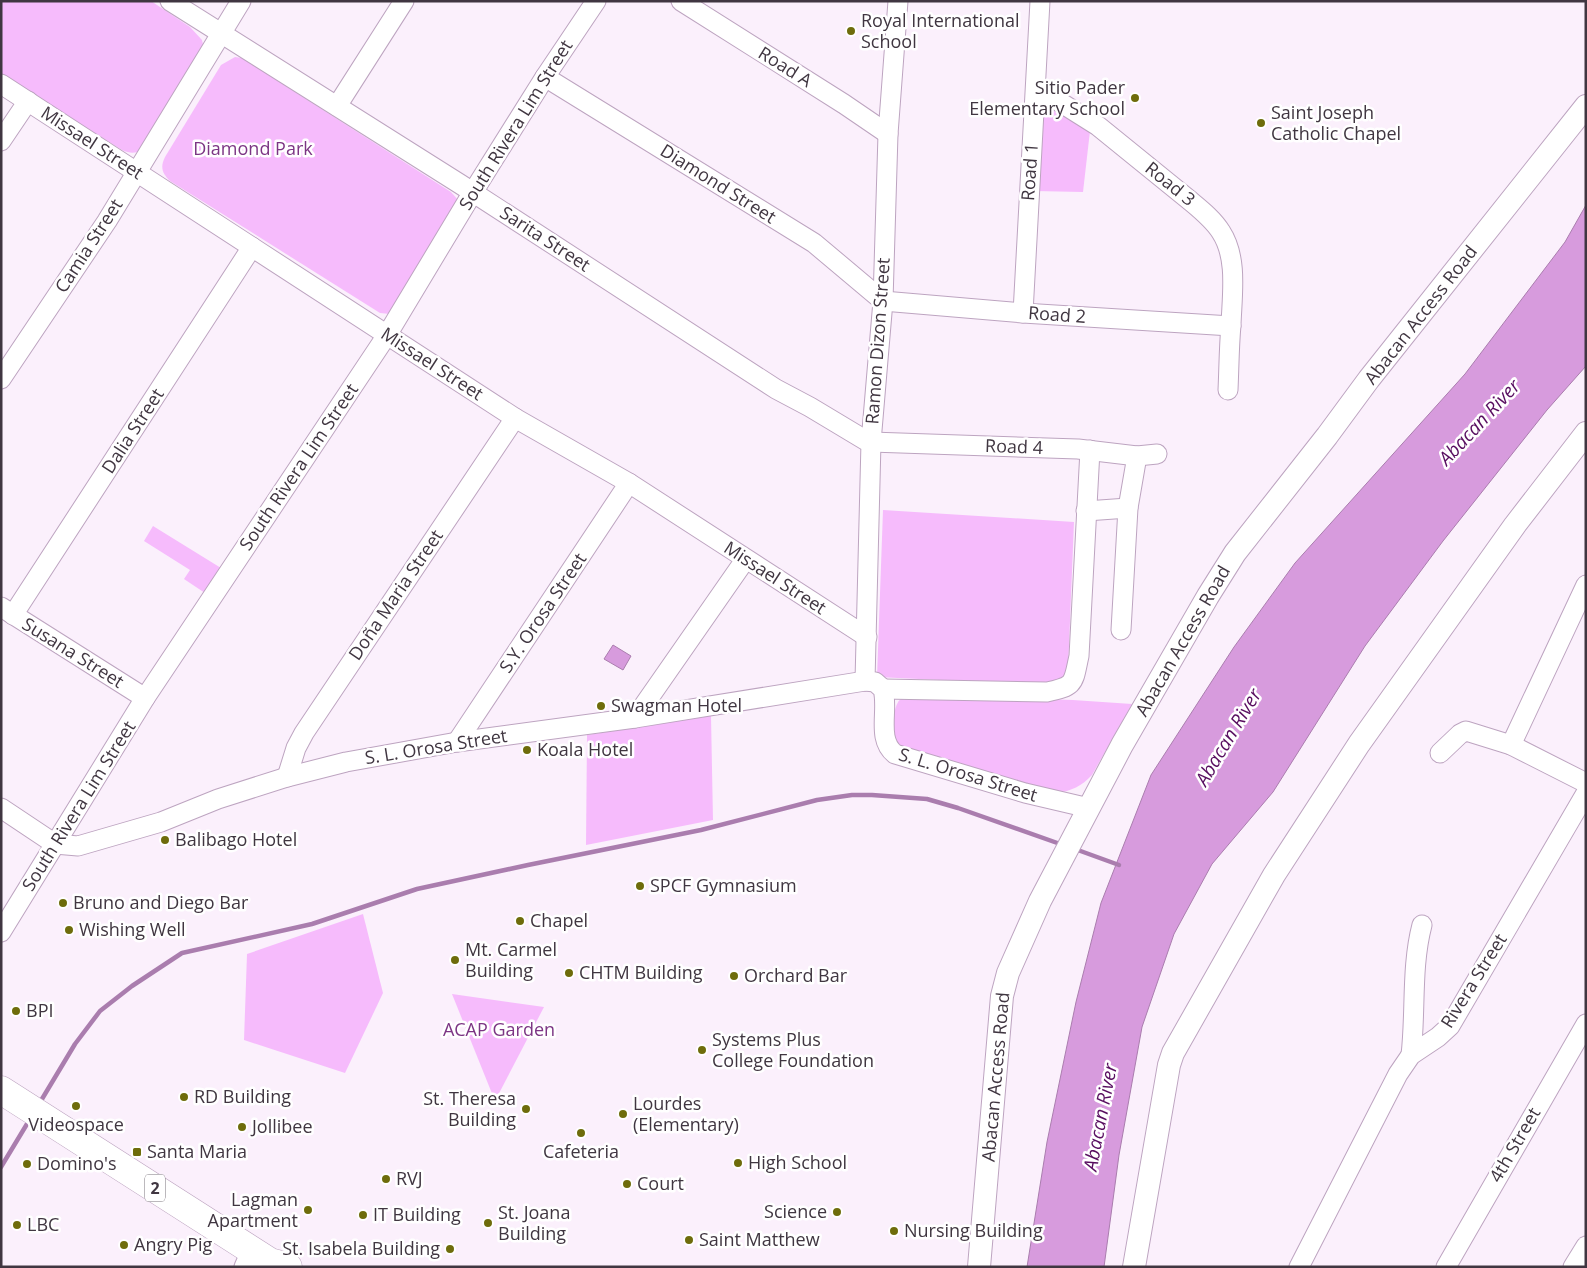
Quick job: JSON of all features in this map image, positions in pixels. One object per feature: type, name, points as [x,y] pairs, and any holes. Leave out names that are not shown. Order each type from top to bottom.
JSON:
[{"type":"highway","name":"2","points":[[6,1093],[265,1263]]},
{"type":"street","name":"Sarita Street","points":[[170,1],[473,192],[776,388],[871,442]]},
{"type":"street","name":"Camia Street","points":[[1,380],[137,172],[241,1]]},
{"type":"street","points":[[337,106],[404,1]]},
{"type":"street","name":"South Rivera Lim Street","points":[[1,932],[145,698],[387,335],[473,192],[545,77],[596,1]]},
{"type":"street","name":"Road A","points":[[681,1],[888,134]]},
{"type":"street","name":"Ramon Dizon Street","points":[[865,681],[871,442],[883,301],[888,134],[898,1]]},
{"type":"street","name":"Road 1","points":[[1022,313],[1040,1]]},
{"type":"street","name":"Diamond Street","points":[[545,77],[814,244],[883,301]]},
{"type":"street","name":"Missael Street","points":[[1,84],[515,418],[629,483],[745,560],[867,637]]},
{"type":"street","name":"Road 3","points":[[1036,87],[1098,126],[1203,211],[1221,231],[1228,246],[1233,285],[1228,390]]},
{"type":"street","points":[[1,141],[28,101]]},
{"type":"street","name":"Abacan Access Road","points":[[979,1267],[1002,996],[1011,964],[1040,901],[1122,746],[1208,596],[1235,553],[1327,436],[1369,379],[1586,106]]},
{"type":"street","name":"Dalia Street","points":[[7,611],[252,247]]},
{"type":"street","name":"Road 2","points":[[883,301],[1022,313],[1231,326]]},
{"type":"street","name":"Doña Maria Street","points":[[287,778],[296,748],[304,733],[515,418]]},
{"type":"street","points":[[1134,1267],[1169,1065],[1173,1053],[1274,875],[1359,744],[1515,525],[1586,433]]},
{"type":"street","name":"Road 4","points":[[871,442],[1090,450],[1137,456],[1157,454]]},
{"type":"street","points":[[865,681],[875,682],[883,689],[1048,692],[1065,688],[1073,682],[1079,656],[1090,450]]},
{"type":"street","points":[[1121,630],[1128,508],[1137,456]]},
{"type":"street","name":"S.Y. Orosa Street","points":[[457,742],[629,483]]},
{"type":"street","points":[[1086,511],[1128,508]]},
{"type":"street","points":[[635,718],[745,560]]},
{"type":"street","points":[[1511,745],[1586,585]]},
{"type":"street","name":"Susana Street","points":[[7,611],[145,698]]},
{"type":"street","name":"S. L. Orosa Street","points":[[55,844],[78,846],[91,843],[161,822],[218,799],[346,762],[457,742],[635,718],[865,681]]},
{"type":"street","name":"S. L. Orosa Street","points":[[883,689],[885,696],[886,744],[895,754],[1025,793],[1084,817]]},
{"type":"street","points":[[1440,753],[1460,734],[1466,731],[1511,745],[1586,784]]},
{"type":"street","name":"Rivera Street","points":[[1300,1267],[1398,1074],[1411,1055],[1438,1037],[1450,1026],[1586,793]]},
{"type":"street","points":[[1,808],[55,844]]},
{"type":"street","points":[[1411,1055],[1414,1028],[1416,945],[1422,925]]},
{"type":"street","name":"4th Street","points":[[1446,1267],[1586,1024]]},
{"type":"street","points":[[1573,1267],[1586,1246]]},
{"type":"green space","name":"Diamond Park","points":[[1,1],[151,1],[190,27],[202,40],[204,49],[144,148],[133,153],[128,152],[1,74]]},
{"type":"green space","name":"Diamond Park","points":[[235,57],[242,58],[451,192],[459,201],[390,314],[380,313],[170,181],[165,175],[162,167],[165,157],[221,65]]},
{"type":"green space","points":[[1051,102],[1090,131],[1083,192],[1034,191],[1044,104]]},
{"type":"green space","points":[[883,510],[1074,522],[1068,670],[1066,677],[1046,685],[877,677]]},
{"type":"green space","points":[[153,526],[221,568],[205,593],[184,579],[190,570],[144,541]]},
{"type":"green space","points":[[908,694],[1132,704],[1092,775],[1076,787],[1057,793],[897,747],[894,733],[895,709],[902,697]]},
{"type":"green space","points":[[711,716],[713,820],[586,845],[587,735]]},
{"type":"green space","points":[[363,914],[383,993],[345,1073],[244,1040],[247,954]]},
{"type":"green space","name":"ACAP Garden","points":[[452,994],[544,1007],[495,1101]]},
{"type":"water","name":"Abacan River","points":[[1586,205],[1586,366],[1547,410],[1443,541],[1365,646],[1273,792],[1212,864],[1174,934],[1142,1027],[1119,1155],[1104,1267],[1027,1267],[1047,1142],[1076,1002],[1101,903],[1151,775],[1234,647],[1295,563],[1465,374],[1565,242]]},
{"type":"water","points":[[613,645],[631,656],[623,670],[604,659]]},
{"type":"waterway","points":[[39,1104],[75,1044],[100,1011],[132,986],[182,953],[312,924],[417,889],[701,830],[817,800],[852,795],[927,799],[1063,845]]},
{"type":"waterway","points":[[1075,849],[1119,865]]},
{"type":"waterway","points":[[1,1167],[30,1119]]},
{"type":"place","name":"Royal International School","points":[[851,31]]},
{"type":"place","name":"Sitio Pader Elementary School","points":[[1135,98]]},
{"type":"place","name":"Saint Joseph Catholic Chapel","points":[[1261,123]]},
{"type":"place","name":"Swagman Hotel","points":[[601,706]]},
{"type":"place","name":"Koala Hotel","points":[[527,750]]},
{"type":"place","name":"Balibago Hotel","points":[[165,840]]},
{"type":"place","name":"SPCF Gymnasium","points":[[640,886]]},
{"type":"place","name":"Bruno and Diego Bar","points":[[63,903]]},
{"type":"place","name":"Chapel","points":[[520,921]]},
{"type":"place","name":"Wishing Well","points":[[69,930]]},
{"type":"place","name":"Mt. Carmel Building","points":[[455,960]]},
{"type":"place","name":"CHTM Building","points":[[569,973]]},
{"type":"place","name":"Orchard Bar","points":[[734,976]]},
{"type":"place","name":"BPI","points":[[16,1011]]},
{"type":"place","name":"Systems Plus College Foundation","points":[[702,1050]]},
{"type":"place","name":"RD Building","points":[[184,1097]]},
{"type":"place","name":"Videospace","points":[[76,1106]]},
{"type":"place","name":"St. Theresa Building","points":[[526,1109]]},
{"type":"place","name":"Lourdes (Elementary)","points":[[623,1114]]},
{"type":"place","name":"Jollibee","points":[[242,1127]]},
{"type":"place","name":"Cafeteria","points":[[581,1133]]},
{"type":"place","name":"Santa Maria","points":[[137,1152]]},
{"type":"place","name":"High School","points":[[738,1163]]},
{"type":"place","name":"Domino's","points":[[27,1164]]},
{"type":"place","name":"RVJ","points":[[386,1179]]},
{"type":"place","name":"Court","points":[[627,1184]]},
{"type":"place","name":"Lagman Apartment","points":[[308,1210]]},
{"type":"place","name":"Science","points":[[837,1212]]},
{"type":"place","name":"IT Building","points":[[363,1215]]},
{"type":"place","name":"St. Joana Building","points":[[488,1223]]},
{"type":"place","name":"LBC","points":[[17,1225]]},
{"type":"place","name":"Nursing Building","points":[[894,1231]]},
{"type":"place","name":"Saint Matthew","points":[[689,1240]]},
{"type":"place","name":"Angry Pig","points":[[124,1245]]},
{"type":"place","name":"St. Isabela Building","points":[[450,1249]]}]
